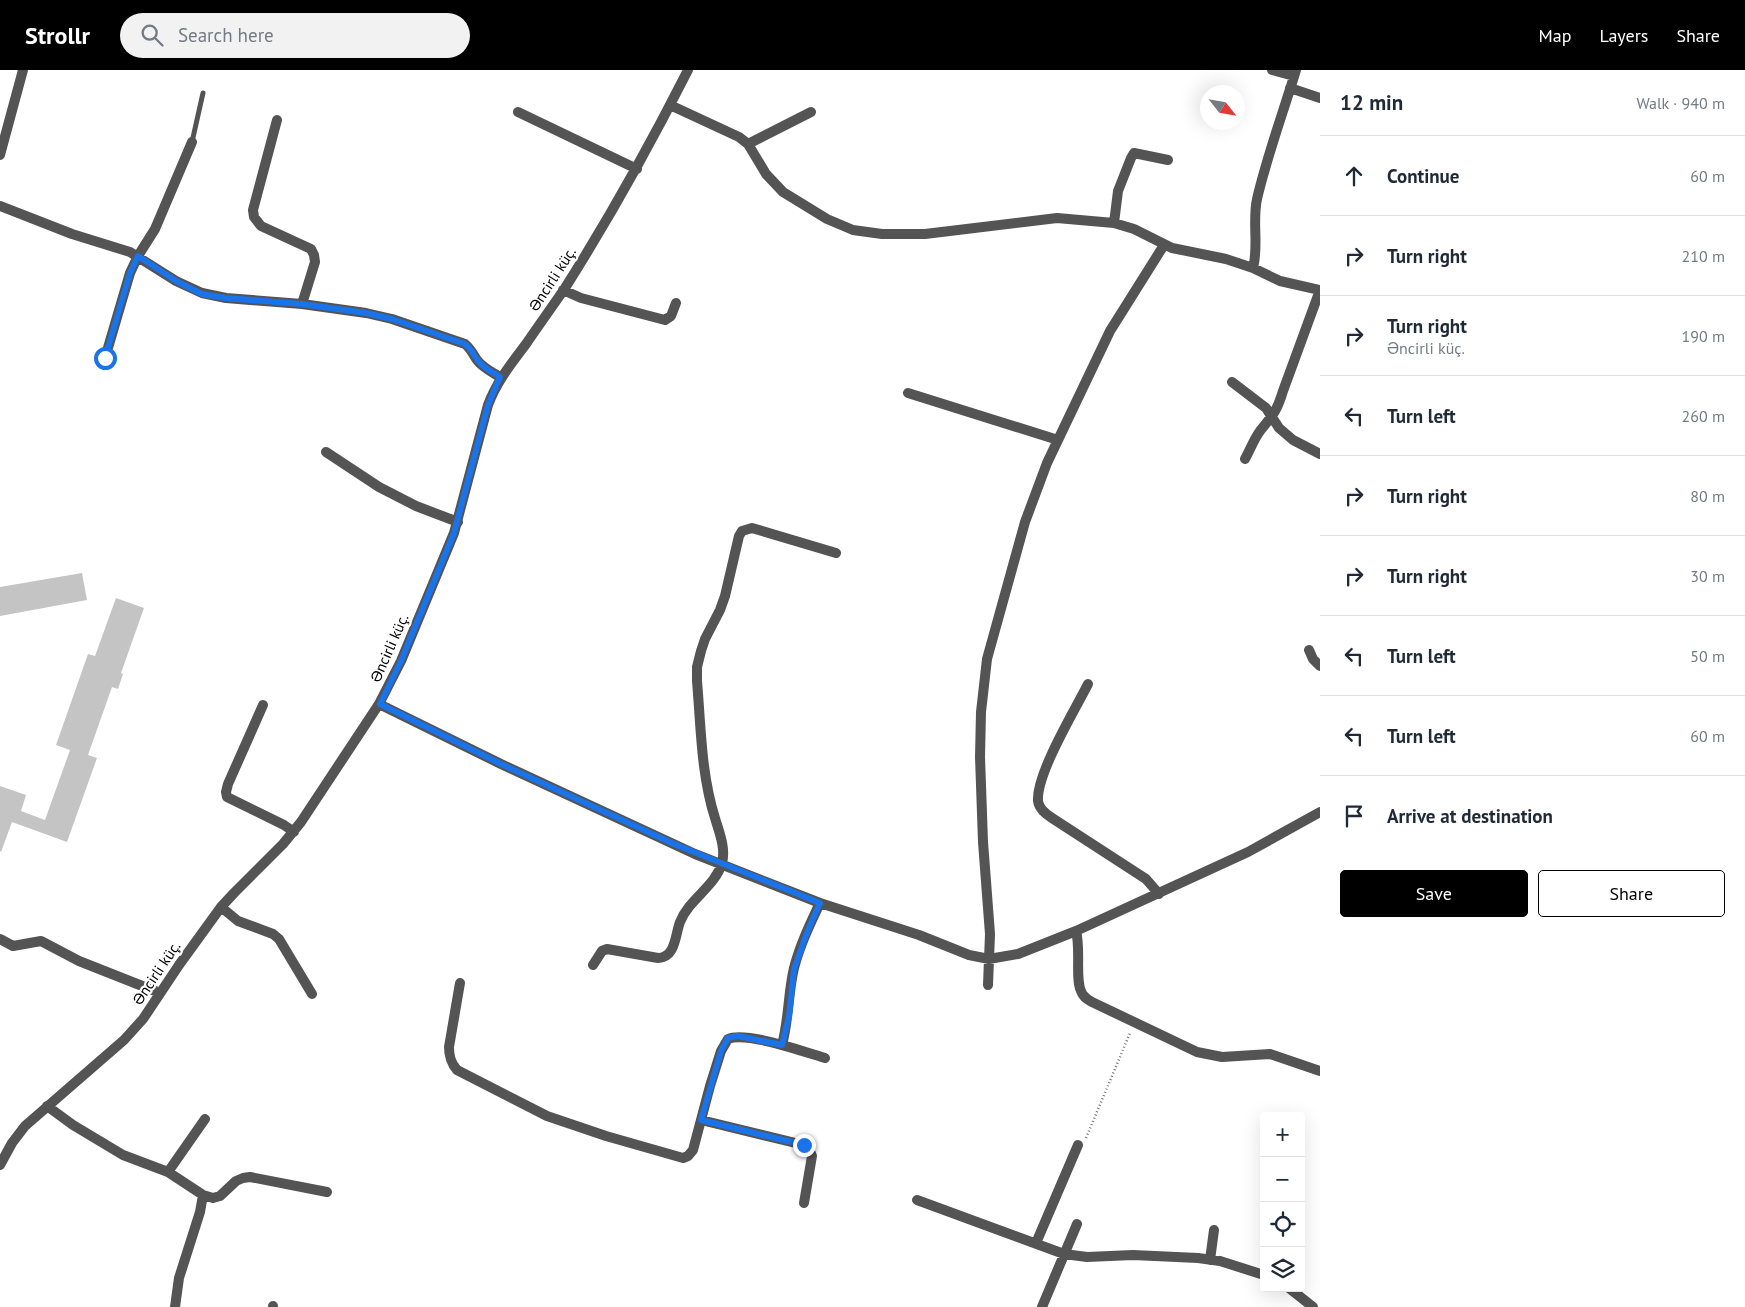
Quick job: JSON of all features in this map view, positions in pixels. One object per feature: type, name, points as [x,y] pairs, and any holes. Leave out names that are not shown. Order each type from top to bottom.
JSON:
[{"type":"street","points":[[0,155],[23,70]]},
{"type":"street","name":"Əncirli küç.","points":[[0,1164],[18,1134],[47,1106],[131,1034],[221,907],[294,832],[380,704],[401,661],[458,522],[488,405],[500,377],[563,290],[599,235],[637,169],[688,70]]},
{"type":"street","points":[[1253,268],[1258,199],[1295,73],[1272,70]]},
{"type":"street","points":[[1290,88],[1320,98]]},
{"type":"street","points":[[670,105],[739,137],[748,144],[766,174],[783,192],[827,219],[853,230],[882,234],[925,234],[1057,218],[1114,223],[1134,229],[1164,246],[1226,260],[1253,268],[1292,285],[1320,290],[1278,407],[1272,418],[1259,433],[1245,459]]},
{"type":"street","points":[[518,112],[637,169]]},
{"type":"street","points":[[748,144],[811,112]]},
{"type":"street","points":[[277,120],[253,210],[254,217],[261,226],[311,249],[315,262],[302,304]]},
{"type":"street","points":[[105,358],[130,273],[155,228],[192,142]]},
{"type":"street","points":[[1114,223],[1118,191],[1130,158],[1134,154],[1168,160]]},
{"type":"street","points":[[0,206],[72,234],[138,256],[176,281],[202,294],[226,298],[302,304],[366,313],[392,319],[465,344],[471,348],[483,366],[500,377]]},
{"type":"street","points":[[988,985],[990,934],[983,842],[980,757],[983,690],[987,659],[1025,522],[1037,488],[1110,330],[1164,246]]},
{"type":"street","points":[[563,290],[581,298],[665,320],[671,316],[676,303]]},
{"type":"street","points":[[1232,382],[1266,408],[1279,428],[1293,440],[1320,454]]},
{"type":"street","points":[[908,393],[1058,440]]},
{"type":"street","points":[[326,452],[379,487],[416,506],[458,522]]},
{"type":"street","points":[[593,965],[602,952],[607,949],[663,958],[674,944],[683,916],[711,883],[722,864],[722,841],[711,806],[704,768],[697,681],[698,667],[705,639],[725,596],[736,543],[742,531],[752,528],[836,553]]},
{"type":"street","points":[[1309,650],[1313,659],[1320,666]]},
{"type":"street","points":[[1088,684],[1046,766],[1039,788],[1038,802],[1042,810],[1052,818],[1146,879],[1159,894]]},
{"type":"street","points":[[380,704],[534,780],[722,864],[820,903],[919,935],[969,955],[989,959],[1018,954],[1076,931],[1248,852],[1320,812]]},
{"type":"street","points":[[263,705],[228,784],[227,797],[294,832]]},
{"type":"street","points":[[782,1045],[789,1016],[794,969],[820,903]]},
{"type":"street","points":[[221,907],[238,921],[273,934],[279,939],[312,994]]},
{"type":"street","points":[[1076,931],[1080,950],[1079,984],[1081,992],[1092,1002],[1209,1056],[1270,1054],[1320,1071]]},
{"type":"street","points":[[0,939],[13,946],[41,941],[79,961],[160,993]]},
{"type":"street","points":[[460,983],[449,1047],[452,1065],[458,1070],[547,1116],[606,1136],[683,1158],[688,1156],[693,1150],[721,1051],[728,1038],[738,1036],[782,1045],[825,1058]]},
{"type":"street","points":[[47,1106],[73,1125],[123,1155],[168,1172],[203,1195],[213,1198],[220,1196],[243,1178],[327,1192]]},
{"type":"street","points":[[168,1172],[204,1119]]},
{"type":"street","points":[[701,1120],[804,1145],[809,1149],[812,1156],[804,1203]]},
{"type":"street","points":[[1036,1243],[1078,1145]]},
{"type":"street","points":[[175,1307],[179,1278],[200,1212],[203,1195]]},
{"type":"street","points":[[917,1200],[1064,1254],[1087,1257],[1133,1255],[1210,1260],[1260,1274]]},
{"type":"street","points":[[1042,1307],[1077,1224]]},
{"type":"street","points":[[1210,1260],[1214,1230]]},
{"type":"street","points":[[1294,1292],[1313,1307]]},
{"type":"lane","points":[[192,142],[203,93]]},
{"type":"path","points":[[1078,1145],[1083,1143],[1086,1137],[1134,1022]]},
{"type":"building","points":[[82,573],[87,600],[0,616],[0,587]]},
{"type":"building","points":[[116,598],[144,608],[121,673],[123,674],[118,689],[112,687],[88,755],[97,758],[67,842],[12,822],[1,852],[0,786],[26,795],[21,811],[45,820],[70,750],[56,745],[88,654],[95,656]]},
{"type":"route","points":[[105,358],[130,273],[138,256],[176,281],[202,294],[226,298],[302,304],[366,313],[392,319],[465,344],[471,348],[483,366],[500,377],[488,405],[454,533],[401,661],[380,704],[501,764],[696,854],[820,903],[794,969],[787,1029],[782,1045],[738,1036],[728,1038],[721,1051],[701,1120],[804,1145]]}]
